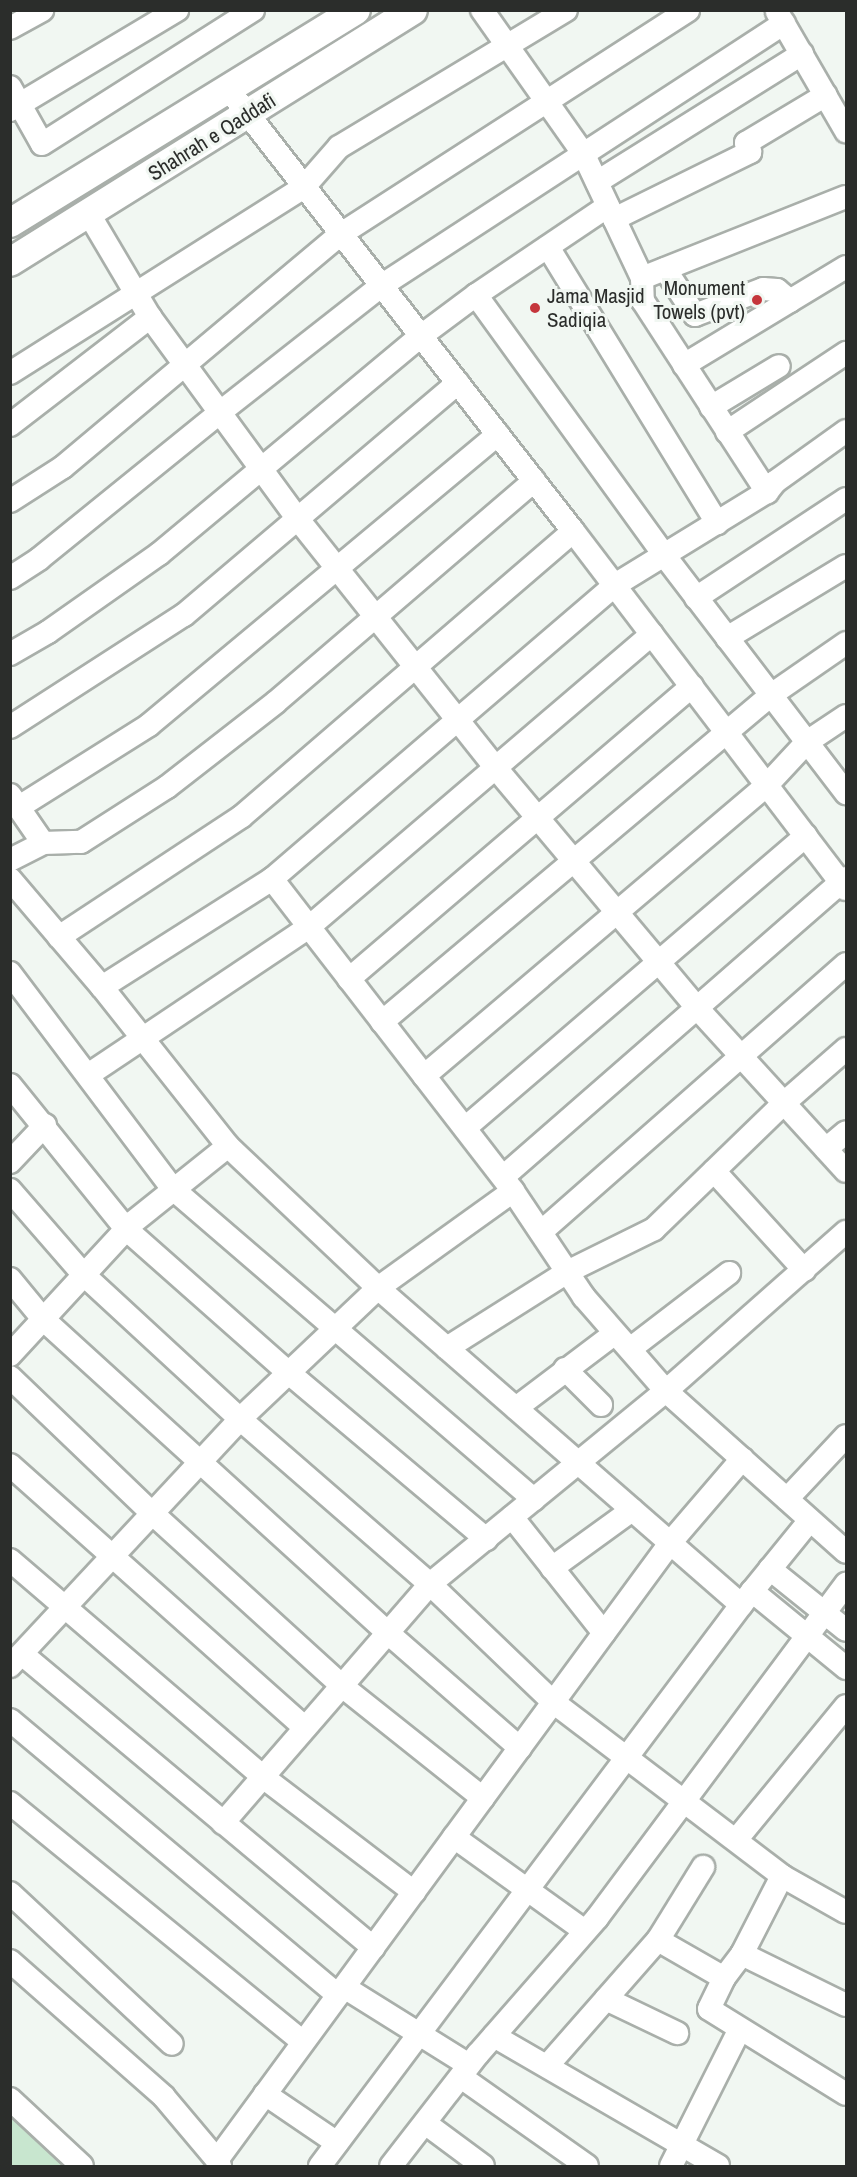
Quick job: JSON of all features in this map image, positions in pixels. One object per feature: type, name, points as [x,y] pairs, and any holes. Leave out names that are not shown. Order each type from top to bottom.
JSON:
[{"type":"main road","name":"Shahrah e Qaddafi","points":[[10,223],[356,10]]},
{"type":"main road","name":"Shahrah e Qaddafi","points":[[10,262],[413,10]]},
{"type":"street","points":[[10,28],[42,10]]},
{"type":"street","points":[[177,10],[14,100],[42,144],[253,10]]},
{"type":"street","points":[[482,10],[583,153],[642,278],[643,302],[766,492]]},
{"type":"street","points":[[10,373],[304,187],[339,147],[566,10]]},
{"type":"street","points":[[10,501],[63,467],[341,234],[545,100],[688,10]]},
{"type":"street","points":[[10,578],[39,559],[219,413],[381,286],[583,153],[780,17],[846,131]]},
{"type":"street","points":[[597,182],[802,54]]},
{"type":"street","points":[[229,90],[615,585],[806,836],[845,883],[698,1009],[508,1184],[378,1288],[240,1419],[16,1660],[223,1822],[373,1948]]},
{"type":"street","points":[[10,654],[48,632],[159,554],[421,336],[476,296],[548,247],[611,213],[750,152],[746,143],[826,95]]},
{"type":"street","points":[[642,278],[846,196]]},
{"type":"street","points":[[89,214],[136,295],[184,366],[337,569],[495,767],[658,962],[846,1171]]},
{"type":"street","points":[[548,247],[717,523]]},
{"type":"street","points":[[684,365],[846,267]]},
{"type":"street","points":[[665,269],[695,315],[763,290],[777,290],[790,301]]},
{"type":"street","points":[[476,296],[696,598],[846,792]]},
{"type":"street","points":[[10,425],[150,317]]},
{"type":"street","points":[[727,432],[846,353]]},
{"type":"street","points":[[711,407],[780,366]]},
{"type":"street","points":[[10,727],[184,615],[458,383]]},
{"type":"street","points":[[44,843],[15,801],[149,725],[498,434]]},
{"type":"street","points":[[102,987],[272,879],[615,585],[766,492],[775,482],[844,438]]},
{"type":"street","points":[[10,860],[44,843],[81,842],[167,787],[276,702],[534,481]]},
{"type":"street","points":[[696,598],[846,499]]},
{"type":"street","points":[[59,937],[241,817],[573,531]]},
{"type":"street","points":[[727,638],[846,566]]},
{"type":"street","points":[[87,1075],[309,927],[652,633]]},
{"type":"street","points":[[382,1022],[771,694],[846,643]]},
{"type":"street","points":[[349,978],[692,686]]},
{"type":"street","points":[[424,1076],[767,785],[807,742],[846,716]]},
{"type":"street","points":[[465,1128],[806,836]]},
{"type":"street","points":[[10,879],[102,987],[228,1146],[378,1288],[670,1544],[746,1598],[808,1635],[846,1668]]},
{"type":"street","points":[[272,879],[508,1184],[567,1272],[622,1341],[666,1391],[846,1552]]},
{"type":"street","points":[[541,1232],[846,964]]},
{"type":"street","points":[[10,973],[173,1190],[534,1499]]},
{"type":"street","points":[[447,1348],[567,1272],[654,1228],[784,1103],[846,1049]]},
{"type":"street","points":[[10,1085],[45,1125],[126,1229],[289,1373],[486,1539]]},
{"type":"street","points":[[10,1162],[45,1125]]},
{"type":"street","points":[[826,1149],[846,1132]]},
{"type":"street","points":[[10,1355],[126,1229],[228,1146]]},
{"type":"street","points":[[714,1171],[804,1270]]},
{"type":"street","points":[[10,1190],[84,1275],[240,1419],[430,1584],[553,1702],[782,1876],[846,1911]]},
{"type":"street","points":[[223,1822],[430,1584],[666,1391],[846,1232]]},
{"type":"street","points":[[516,1408],[565,1369],[622,1341],[729,1273]]},
{"type":"street","points":[[10,1279],[43,1319],[388,1633],[520,1748]]},
{"type":"street","points":[[565,1369],[601,1405]]},
{"type":"street","points":[[10,1377],[152,1513],[342,1686],[483,1798]]},
{"type":"street","points":[[788,1499],[846,1436]]},
{"type":"street","points":[[10,1960],[164,2097],[218,2163],[265,2094],[670,1544],[742,1459]]},
{"type":"street","points":[[10,1464],[305,1728]]},
{"type":"street","points":[[552,1568],[632,1510]]},
{"type":"street","points":[[512,1517],[604,1633]]},
{"type":"street","points":[[320,2166],[746,1598],[810,1520]]},
{"type":"street","points":[[10,1560],[263,1777],[414,1892]]},
{"type":"street","points":[[770,1569],[846,1630]]},
{"type":"street","points":[[391,2166],[465,2071],[585,1931],[846,1584]]},
{"type":"street","points":[[736,1840],[846,1706]]},
{"type":"street","points":[[10,1720],[341,1991],[419,2034],[587,2166]]},
{"type":"street","points":[[10,1803],[303,2042]]},
{"type":"street","points":[[454,1837],[585,1931]]},
{"type":"street","points":[[548,2065],[658,1940],[703,1867]]},
{"type":"street","points":[[782,1876],[742,1954],[724,1978],[709,2009],[846,2094]]},
{"type":"street","points":[[10,1893],[172,2044]]},
{"type":"street","points":[[658,1940],[724,1978]]},
{"type":"street","points":[[742,1954],[846,2005]]},
{"type":"street","points":[[606,1999],[677,2033]]},
{"type":"street","points":[[671,2166],[740,2029]]},
{"type":"street","points":[[494,2036],[548,2065],[718,2166]]},
{"type":"street","points":[[265,2094],[337,2143]]},
{"type":"street","points":[[10,2099],[82,2166]]},
{"type":"street","points":[[425,2123],[483,2166]]},
{"type":"green space","points":[[11,2100],[81,2166],[11,2166]]},
{"type":"place","name":"Monument Towels (pvt)","points":[[757,300]]},
{"type":"place","name":"Jama Masjid Sadiqia","points":[[535,308]]}]
